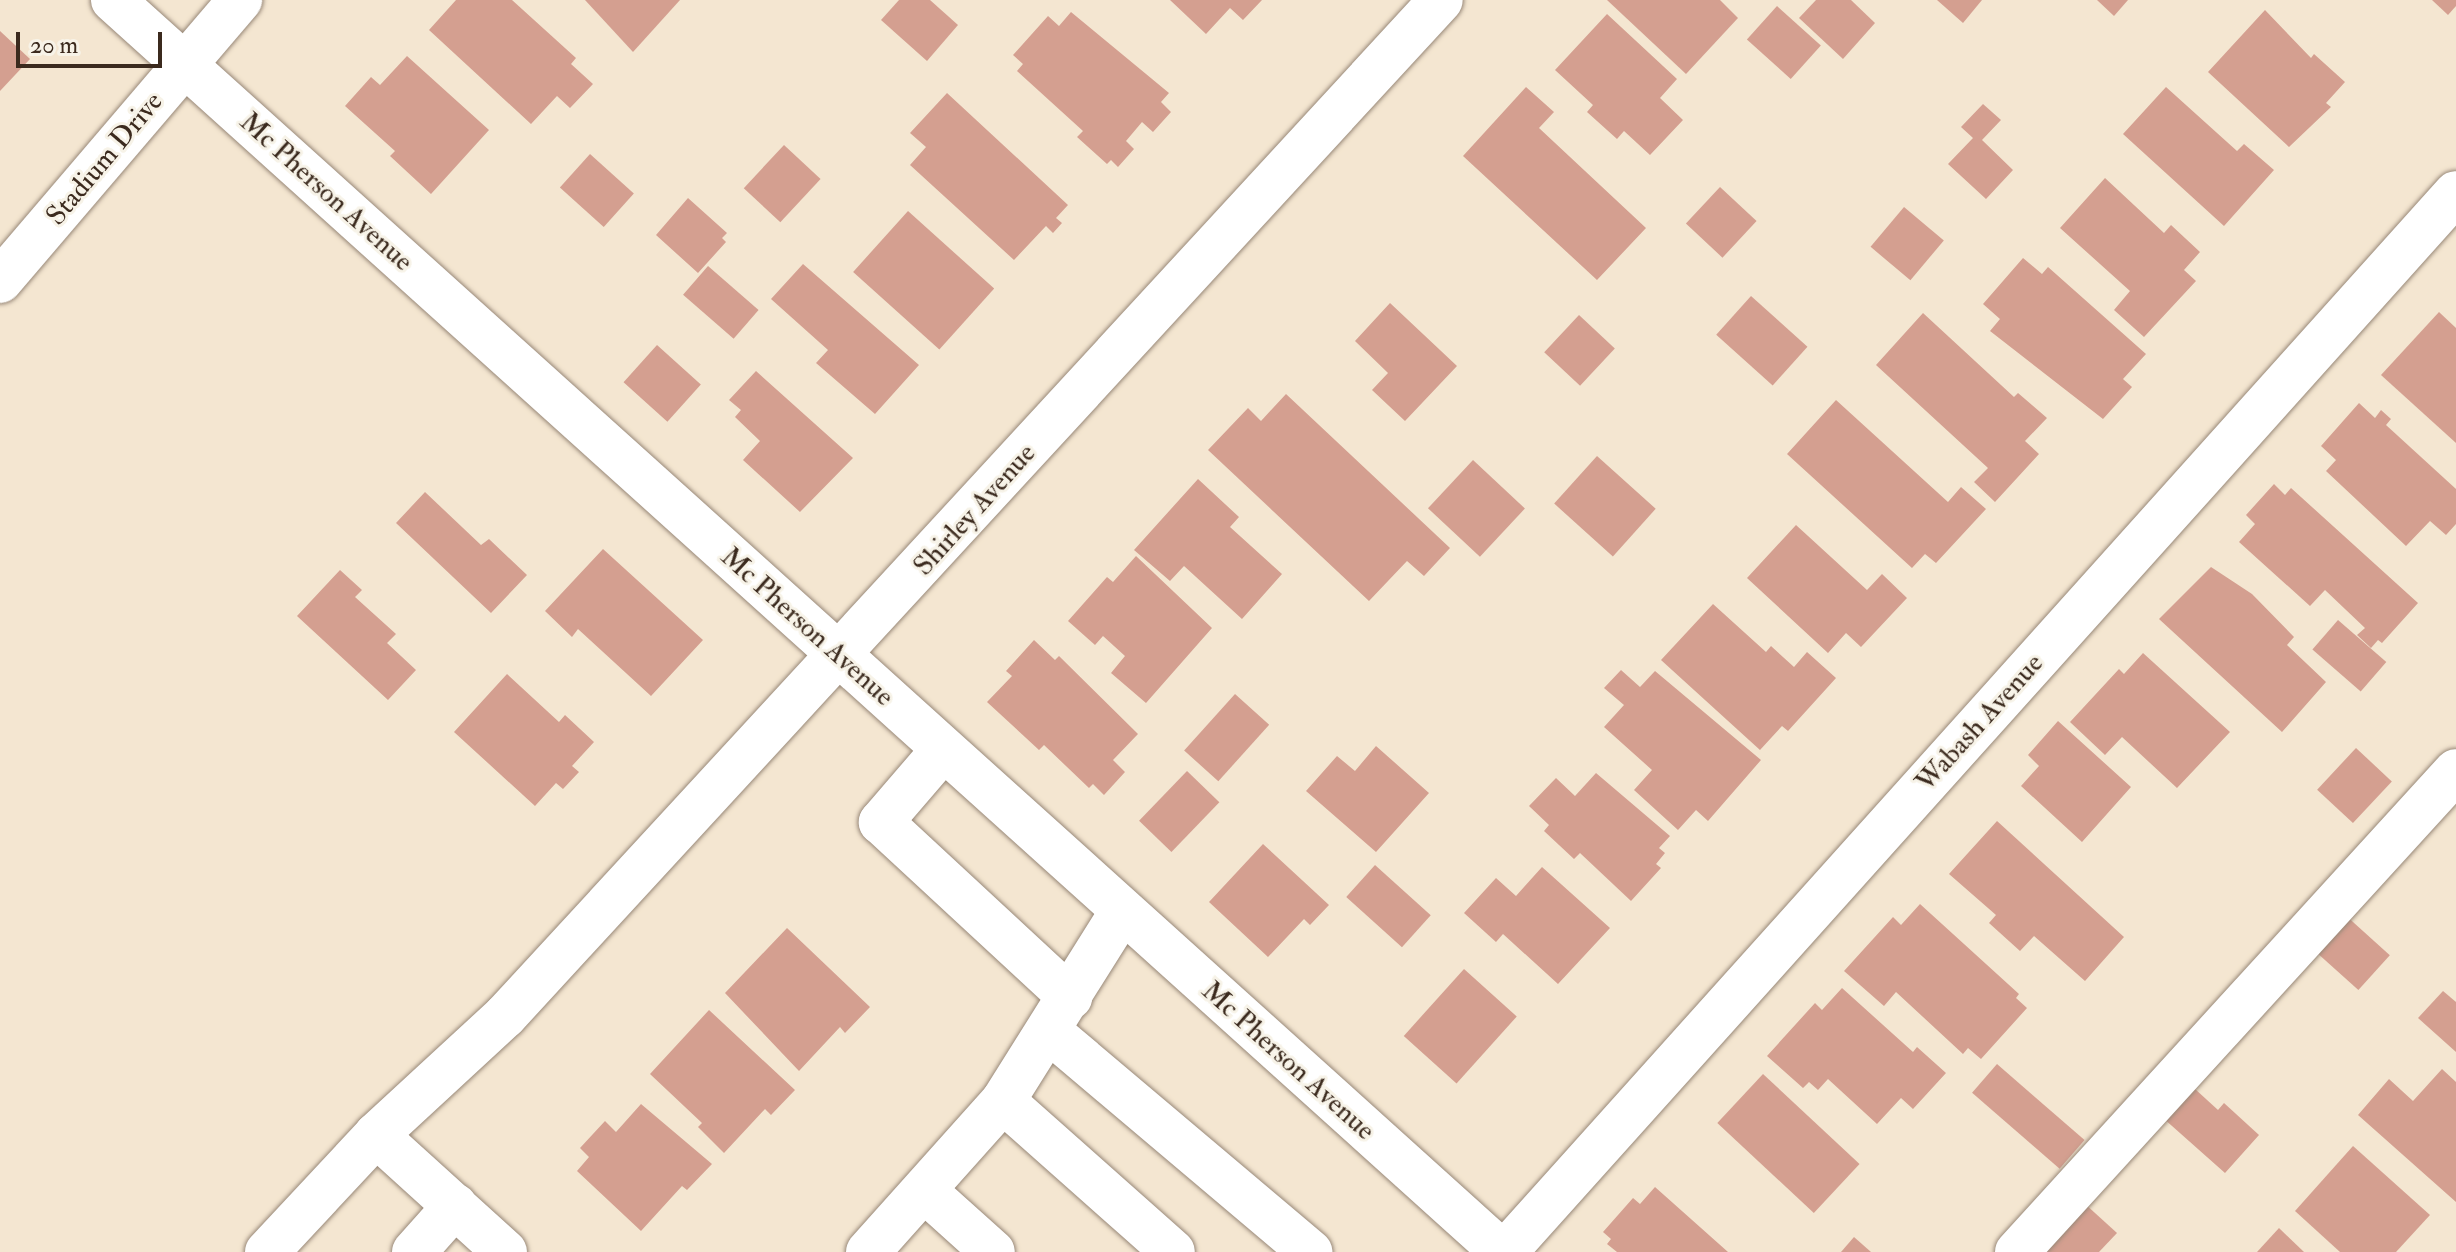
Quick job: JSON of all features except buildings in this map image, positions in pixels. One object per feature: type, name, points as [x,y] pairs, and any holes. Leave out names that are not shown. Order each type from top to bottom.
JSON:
[{"type":"street","name":"Mc Pherson Avenue","points":[[113,0],[1121,913],[1504,1252]]},
{"type":"street","name":"Stadium Drive","points":[[0,281],[240,0]]},
{"type":"street","name":"Shirley Avenue","points":[[267,1252],[376,1135],[505,1016],[841,657],[1441,0]]},
{"type":"street","name":"Wabash Avenue","points":[[1504,1252],[2456,193]]},
{"type":"street","points":[[942,751],[881,822],[1060,1014],[1310,1252]]},
{"type":"street","points":[[2017,1252],[2456,771]]},
{"type":"street","points":[[868,1252],[1003,1101],[1121,913]]},
{"type":"street","points":[[1003,1101],[1173,1252]]},
{"type":"street","points":[[376,1135],[505,1252]]},
{"type":"street","points":[[925,1191],[993,1252]]},
{"type":"street","points":[[414,1252],[455,1206]]}]
